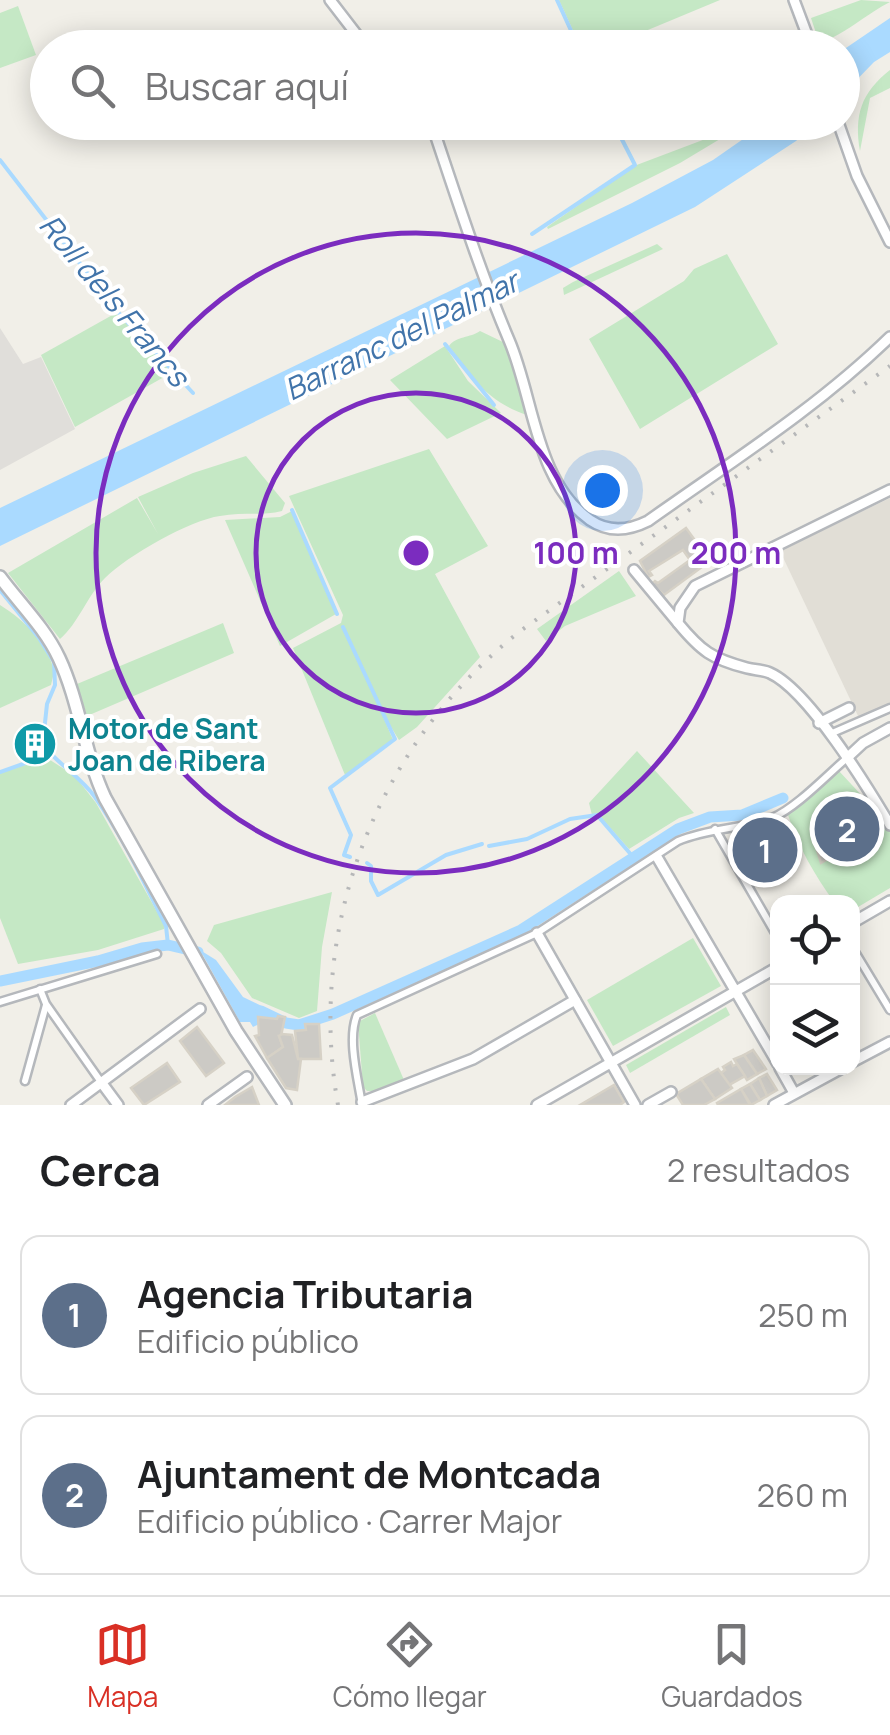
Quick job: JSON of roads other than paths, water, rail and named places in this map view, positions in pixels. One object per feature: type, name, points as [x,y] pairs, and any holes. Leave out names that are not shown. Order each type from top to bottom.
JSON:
[{"type":"street","points":[[330,0],[353,30]]},
{"type":"street","points":[[794,0],[805,30]]},
{"type":"street","points":[[437,140],[476,262],[510,341],[548,464],[590,520],[602,527],[632,529],[648,521],[852,374],[890,337]]},
{"type":"street","points":[[844,140],[857,176],[890,242]]},
{"type":"street","points":[[678,623],[680,608],[695,586],[890,490]]},
{"type":"street","points":[[634,570],[698,647],[716,660],[771,673],[795,691],[848,757],[890,825]]},
{"type":"street","points":[[0,577],[60,659],[94,775],[247,1050],[285,1105]]},
{"type":"street","points":[[819,723],[849,708]]},
{"type":"street","points":[[831,737],[890,708]]},
{"type":"street","points":[[575,1000],[473,1060],[362,1103],[354,1021],[357,1015],[536,934],[678,841],[703,830],[778,816],[863,743],[890,728]]},
{"type":"street","points":[[715,830],[770,924]]},
{"type":"street","points":[[657,856],[770,1050]]},
{"type":"street","points":[[860,918],[890,901]]},
{"type":"street","points":[[536,934],[635,1105]]},
{"type":"street","points":[[0,1002],[157,954]]},
{"type":"street","points":[[860,959],[890,1010]]},
{"type":"street","points":[[536,1105],[770,971]]},
{"type":"street","points":[[40,989],[46,1004],[118,1105]]},
{"type":"street","points":[[25,1081],[46,1004]]},
{"type":"street","points":[[71,1105],[200,1009]]},
{"type":"street","points":[[860,1058],[890,1042]]},
{"type":"street","points":[[784,1075],[799,1105]]},
{"type":"street","points":[[774,1105],[829,1075]]},
{"type":"street","points":[[208,1105],[247,1077]]},
{"type":"street","points":[[648,1105],[671,1092]]},
{"type":"water","points":[[890,18],[890,52],[860,76],[860,38]]},
{"type":"water","name":"Barranc del Palmar","points":[[742,140],[797,140],[695,207],[0,546],[0,508],[632,203],[713,160]]},
{"type":"water","points":[[200,950],[216,960],[243,997],[276,1013],[274,1017],[253,1027],[250,1022],[240,1022]]},
{"type":"waterway","points":[[557,0],[571,30]]},
{"type":"waterway","points":[[532,234],[635,165],[622,140]]},
{"type":"waterway","name":"Roll dels Francs","points":[[0,160],[116,310],[193,393]]},
{"type":"waterway","name":"Barranc del Palmar","points":[[445,344],[494,405]]},
{"type":"waterway","name":"Roll dels Francs","points":[[292,510],[337,614]]},
{"type":"waterway","points":[[0,590],[54,662],[55,685],[47,704],[44,732],[38,736],[105,812],[166,926],[168,945]]},
{"type":"waterway","name":"Roll dels Francs","points":[[343,627],[395,739],[330,788],[351,835],[344,855],[350,857]]},
{"type":"waterway","points":[[0,772],[37,759],[32,747]]},
{"type":"waterway","points":[[261,1011],[299,1025],[333,1014],[521,930],[678,829],[710,817],[742,815],[783,798]]},
{"type":"waterway","points":[[489,846],[527,839],[570,819],[597,815],[634,858]]},
{"type":"waterway","points":[[367,863],[378,895],[446,855],[482,844]]},
{"type":"waterway","points":[[0,981],[142,948],[168,945],[198,952]]},
{"type":"railway","points":[[338,1105],[331,1038],[333,971],[344,906],[363,844],[391,784],[426,728],[469,677],[519,632],[890,366]]},
{"type":"place","name":"Motor de Sant Joan de Ribera","points":[[35,744]]},
{"type":"place","name":"Ajuntament de Montcada","points":[[847,829]]},
{"type":"place","name":"Agencia Tributaria","points":[[765,850]]}]
